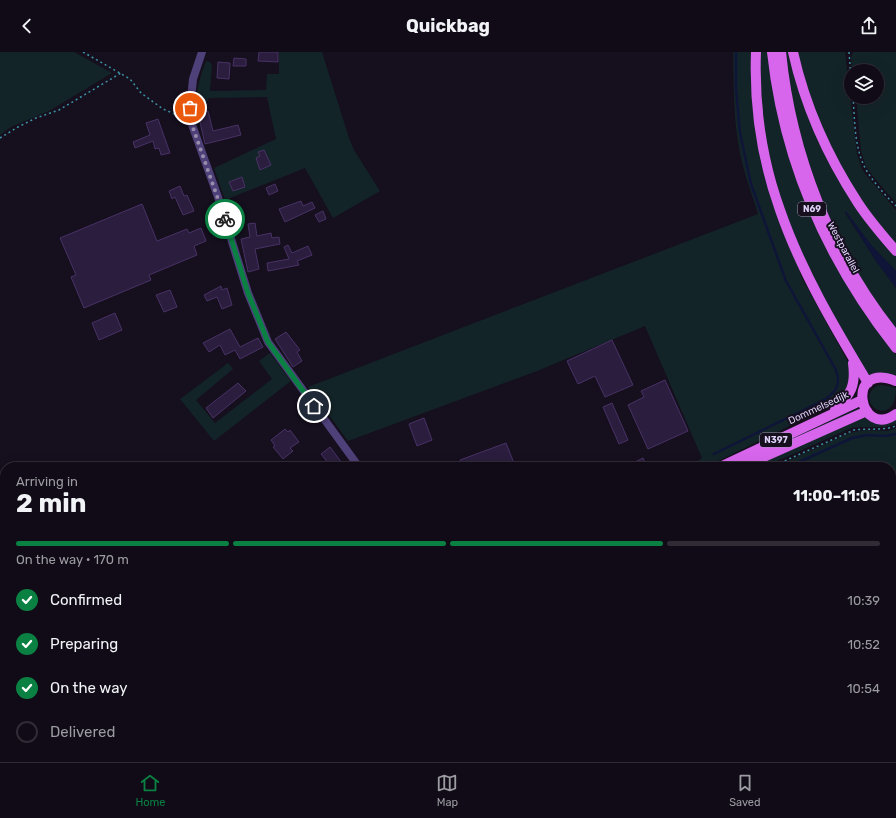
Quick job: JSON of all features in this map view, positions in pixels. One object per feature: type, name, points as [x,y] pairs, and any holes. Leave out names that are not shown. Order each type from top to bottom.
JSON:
[{"type":"main road","points":[[756,52],[756,87],[761,137],[779,210],[806,273],[853,359],[868,383]]},
{"type":"main road","name":"Westparallel","points":[[772,52],[779,102],[799,174],[813,211],[827,244],[854,291],[878,326],[896,348]]},
{"type":"main road","name":"Westparallel","points":[[781,52],[787,100],[796,136],[815,196],[846,260],[863,289],[896,336]]},
{"type":"main road","points":[[793,52],[798,76],[826,147],[858,204],[896,251]]},
{"type":"main road","points":[[832,413],[851,392],[855,374],[853,359]]},
{"type":"main road","points":[[896,381],[885,377],[873,379],[868,383],[862,392],[862,400],[867,411],[874,417],[880,419],[896,414]]},
{"type":"main road","name":"Dommelsedijk","points":[[730,462],[862,400]]},
{"type":"main road","name":"N397","points":[[752,462],[867,411]]},
{"type":"street","points":[[202,52],[193,79],[190,108],[191,122],[218,197],[248,293],[268,342],[355,462]]},
{"type":"path","points":[[83,52],[130,79],[141,93],[163,109],[191,122]]},
{"type":"path","points":[[848,52],[849,64]]},
{"type":"path","points":[[0,138],[30,121],[59,110],[121,73]]},
{"type":"path","points":[[854,104],[858,149],[862,161],[867,172],[896,206]]},
{"type":"path","points":[[782,462],[854,430],[873,428],[881,429],[896,426]]},
{"type":"shaded area","points":[[0,52],[74,52],[112,73],[49,111],[11,127],[0,135]]},
{"type":"shaded area","points":[[279,52],[322,52],[354,150],[380,191],[333,218],[305,168],[225,200],[214,168],[276,139],[267,97],[209,98],[206,103],[196,111],[198,85],[206,61],[210,62],[212,66],[210,91],[266,90],[267,74],[279,74]]},
{"type":"shaded area","points":[[733,52],[753,52],[755,106],[792,249],[802,278],[849,365],[850,385],[836,403],[716,462],[696,462],[702,458],[645,326],[537,371],[348,441],[308,387],[758,214],[740,153],[734,102]]},
{"type":"shaded area","points":[[758,52],[770,52],[779,114],[884,337],[896,355],[896,377],[881,373],[868,376],[811,275],[787,223],[763,131]]},
{"type":"shaded area","points":[[783,52],[790,52],[811,119],[896,254],[896,271],[872,246],[846,212],[845,213],[876,261],[896,288],[896,331],[874,301],[832,228],[799,136]]},
{"type":"shaded area","points":[[795,52],[845,52],[846,64],[844,64],[844,104],[851,104],[857,154],[862,169],[866,175],[896,210],[896,247],[862,205],[821,131]]},
{"type":"shaded area","points":[[853,52],[896,52],[896,203],[866,167],[861,151],[857,104],[884,104],[884,64],[851,64],[851,58]]},
{"type":"shaded area","points":[[270,353],[291,381],[214,441],[180,399],[228,363],[233,369],[196,400],[215,423],[272,379],[259,361]]},
{"type":"shaded area","points":[[882,385],[896,388],[895,399],[891,406],[886,410],[881,411],[872,405],[869,399],[872,390],[877,386]]},
{"type":"shaded area","points":[[858,408],[859,411],[746,462],[740,462]]},
{"type":"shaded area","points":[[863,417],[868,419],[896,419],[896,424],[891,426],[851,428],[775,462],[760,462]]},
{"type":"shaded area","points":[[896,428],[896,462],[786,462],[849,433],[865,430],[888,431]]},
{"type":"water","points":[[846,211],[872,246],[896,271],[896,288],[876,261],[845,212]]},
{"type":"building","points":[[259,52],[278,52],[278,62],[258,61]]},
{"type":"building","points":[[234,58],[246,59],[246,66],[233,66]]},
{"type":"building","points":[[218,62],[230,63],[229,79],[217,78]]},
{"type":"building","points":[[208,111],[213,131],[238,125],[241,135],[205,144],[198,113]]},
{"type":"building","points":[[158,119],[170,153],[161,155],[159,148],[155,149],[153,141],[135,148],[133,142],[150,135],[146,123]]},
{"type":"building","points":[[264,150],[271,165],[260,170],[256,158],[260,156],[258,152]]},
{"type":"building","points":[[242,177],[245,187],[233,191],[229,182]]},
{"type":"building","points":[[275,184],[278,191],[269,195],[266,188]]},
{"type":"building","points":[[180,186],[184,196],[187,195],[194,211],[183,215],[175,197],[172,199],[169,191]]},
{"type":"building","points":[[301,201],[303,206],[312,202],[315,208],[285,222],[279,209]]},
{"type":"building","points":[[142,204],[157,241],[187,229],[189,233],[201,228],[206,241],[194,246],[197,255],[149,275],[151,280],[84,308],[71,277],[76,275],[60,238]]},
{"type":"building","points":[[323,211],[326,219],[319,222],[315,215]]},
{"type":"building","points":[[255,223],[257,236],[271,233],[272,238],[279,237],[280,244],[255,249],[259,269],[248,272],[241,239],[250,237],[248,224]]},
{"type":"building","points":[[288,245],[292,253],[308,246],[312,255],[297,261],[299,265],[268,271],[267,263],[289,259],[284,247]]},
{"type":"building","points":[[221,286],[222,290],[227,288],[232,305],[222,309],[217,297],[207,301],[204,295]]},
{"type":"building","points":[[170,290],[177,307],[164,312],[156,295]]},
{"type":"building","points":[[115,313],[122,330],[99,340],[92,323]]},
{"type":"building","points":[[230,329],[240,347],[258,338],[263,347],[240,359],[235,350],[225,355],[220,345],[209,352],[203,343]]},
{"type":"building","points":[[286,332],[300,350],[297,352],[302,361],[293,367],[275,339]]},
{"type":"building","points":[[612,340],[633,385],[605,397],[595,376],[578,384],[567,361]]},
{"type":"building","points":[[665,380],[688,431],[648,449],[628,405],[644,397],[641,391]]},
{"type":"building","points":[[238,383],[246,391],[213,418],[206,408]]},
{"type":"building","points":[[612,403],[628,440],[619,444],[603,407]]},
{"type":"building","points":[[424,418],[432,440],[417,446],[409,424]]},
{"type":"building","points":[[285,429],[288,432],[290,430],[299,442],[290,448],[293,451],[283,459],[273,447],[275,446],[271,440]]},
{"type":"building","points":[[506,443],[514,462],[461,462],[460,460]]},
{"type":"building","points":[[330,447],[341,462],[327,462],[321,454]]},
{"type":"building","points":[[643,458],[645,462],[635,462]]},
{"type":"waterway","points":[[714,454],[824,400],[835,391],[838,384],[836,370],[786,281],[751,184],[740,133],[736,89],[736,52]]},
{"type":"waterway","points":[[799,462],[852,438],[867,435],[885,436],[896,434]]},
{"type":"way so far","points":[[190,108],[191,122],[225,219]]},
{"type":"route","points":[[225,219],[248,293],[268,342],[314,406]]}]
